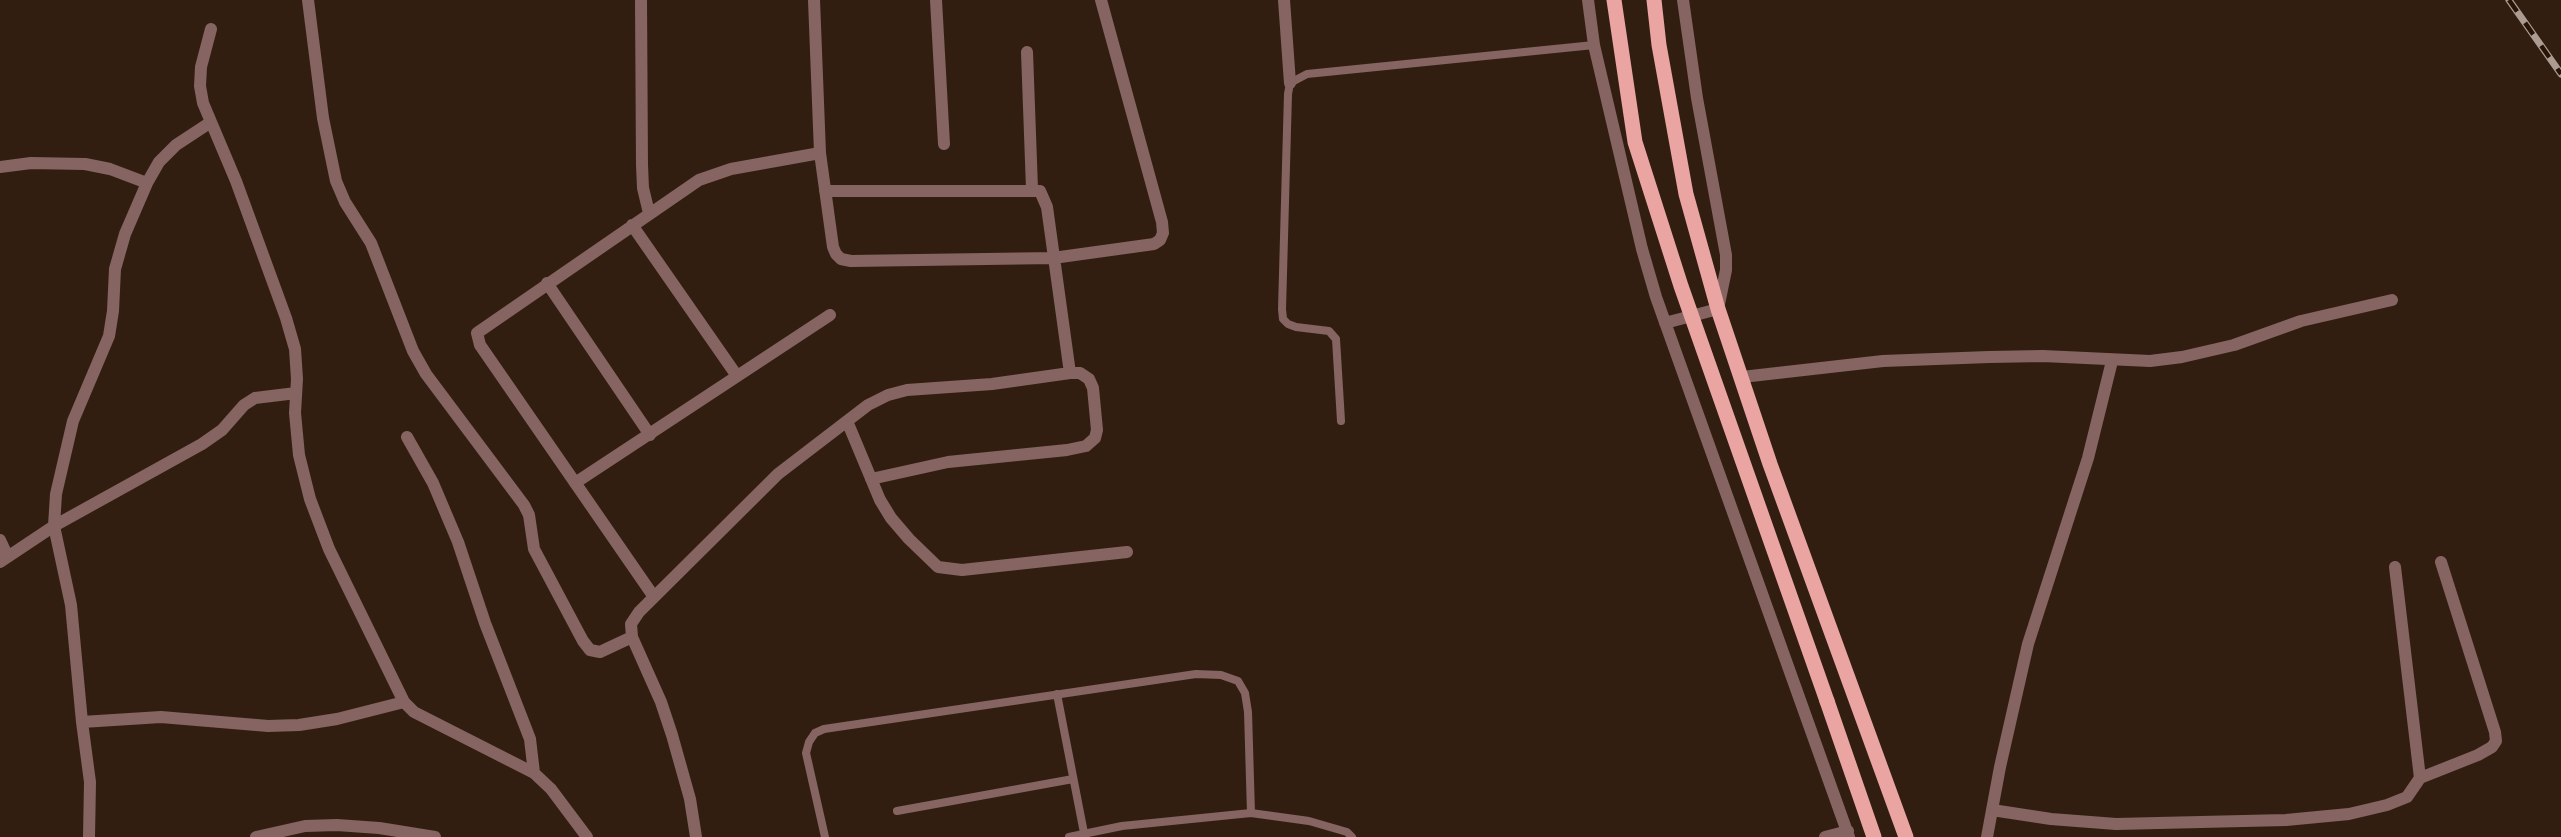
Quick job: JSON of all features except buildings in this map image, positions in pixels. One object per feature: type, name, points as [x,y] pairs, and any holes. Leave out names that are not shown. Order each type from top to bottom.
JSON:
[{"type":"main road","points":[[1614,0],[1635,142],[1681,286],[1874,837]]},
{"type":"main road","points":[[1654,0],[1659,45],[1686,194],[1718,309],[1770,464],[1906,837]]},
{"type":"street","points":[[308,0],[323,118],[336,181],[345,202],[371,243],[413,351],[426,374],[524,506],[529,515],[534,549],[583,641],[590,650],[600,652],[632,637]]},
{"type":"street","points":[[641,0],[642,165],[643,188],[649,213]]},
{"type":"street","points":[[814,0],[820,153],[833,247],[841,259],[1053,258],[1154,244],[1163,233],[1101,0]]},
{"type":"street","points":[[936,0],[944,144]]},
{"type":"street","points":[[1284,0],[1290,83]]},
{"type":"street","points":[[1588,0],[1594,45],[1642,249],[1665,323],[1848,834],[1825,837]]},
{"type":"street","points":[[1665,323],[1718,309],[1726,270],[1726,255],[1683,0]]},
{"type":"street","points":[[211,29],[201,68],[200,86],[203,103],[286,318],[295,349],[295,412],[299,455],[310,499],[328,549],[404,702],[414,712],[534,773],[551,789],[587,837]]},
{"type":"street","points":[[1027,52],[1032,189]]},
{"type":"street","points":[[89,837],[90,782],[71,605],[54,526],[56,494],[73,421],[109,336],[115,269],[125,234],[147,183],[159,162],[176,146],[211,122]]},
{"type":"street","points":[[654,597],[476,338],[477,333],[481,328],[649,213],[710,175],[730,169],[820,153]]},
{"type":"street","points":[[0,167],[31,163],[85,164],[110,169],[147,183]]},
{"type":"street","points":[[825,191],[1032,189],[1040,191],[1044,197],[1070,373]]},
{"type":"street","points":[[632,225],[737,376]]},
{"type":"street","points":[[547,283],[650,435]]},
{"type":"street","points":[[1742,377],[1883,361],[2043,356],[2150,361],[2182,357],[2234,345],[2301,321],[2392,300]]},
{"type":"street","points":[[575,483],[830,315]]},
{"type":"street","points":[[1987,837],[2028,644],[2088,458],[2112,361]]},
{"type":"street","points":[[696,837],[690,799],[661,702],[632,637],[631,624],[654,597],[778,474],[868,405],[888,394],[907,390],[992,384],[1070,373],[1080,373],[1089,379],[1093,388],[1097,430],[1095,438],[1086,446],[948,462],[871,479]]},
{"type":"street","points":[[0,540],[4,558],[54,526],[202,444],[222,430],[244,405],[255,398],[296,393]]},
{"type":"street","points":[[847,421],[886,509],[909,539],[930,561],[948,570],[1127,552]]},
{"type":"street","points":[[407,437],[433,483],[458,542],[485,623],[527,731],[534,773]]},
{"type":"street","points":[[2420,778],[2478,755],[2492,747],[2496,741],[2441,562]]},
{"type":"street","points":[[1992,810],[2051,819],[2116,824],[2286,820],[2349,814],[2387,805],[2407,797],[2420,778],[2395,567]]},
{"type":"street","points":[[82,722],[161,717],[268,726],[299,725],[337,719],[404,702]]},
{"type":"street","points":[[256,837],[305,826],[337,825],[379,828],[435,837]]},
{"type":"lane","points":[[1341,421],[1336,339],[1329,331],[1296,327],[1283,319],[1287,106],[1290,83],[1307,74],[1594,45]]},
{"type":"lane","points":[[825,837],[806,753],[809,742],[816,733],[825,729],[1196,674],[1221,675],[1238,681],[1245,693],[1248,712],[1251,813]]},
{"type":"lane","points":[[1057,694],[1084,833]]},
{"type":"lane","points":[[897,811],[1073,778]]},
{"type":"lane","points":[[1069,837],[1189,818],[1251,813],[1309,821],[1347,832],[1352,837]]},
{"type":"railway","points":[[2509,0],[2561,74]]}]
